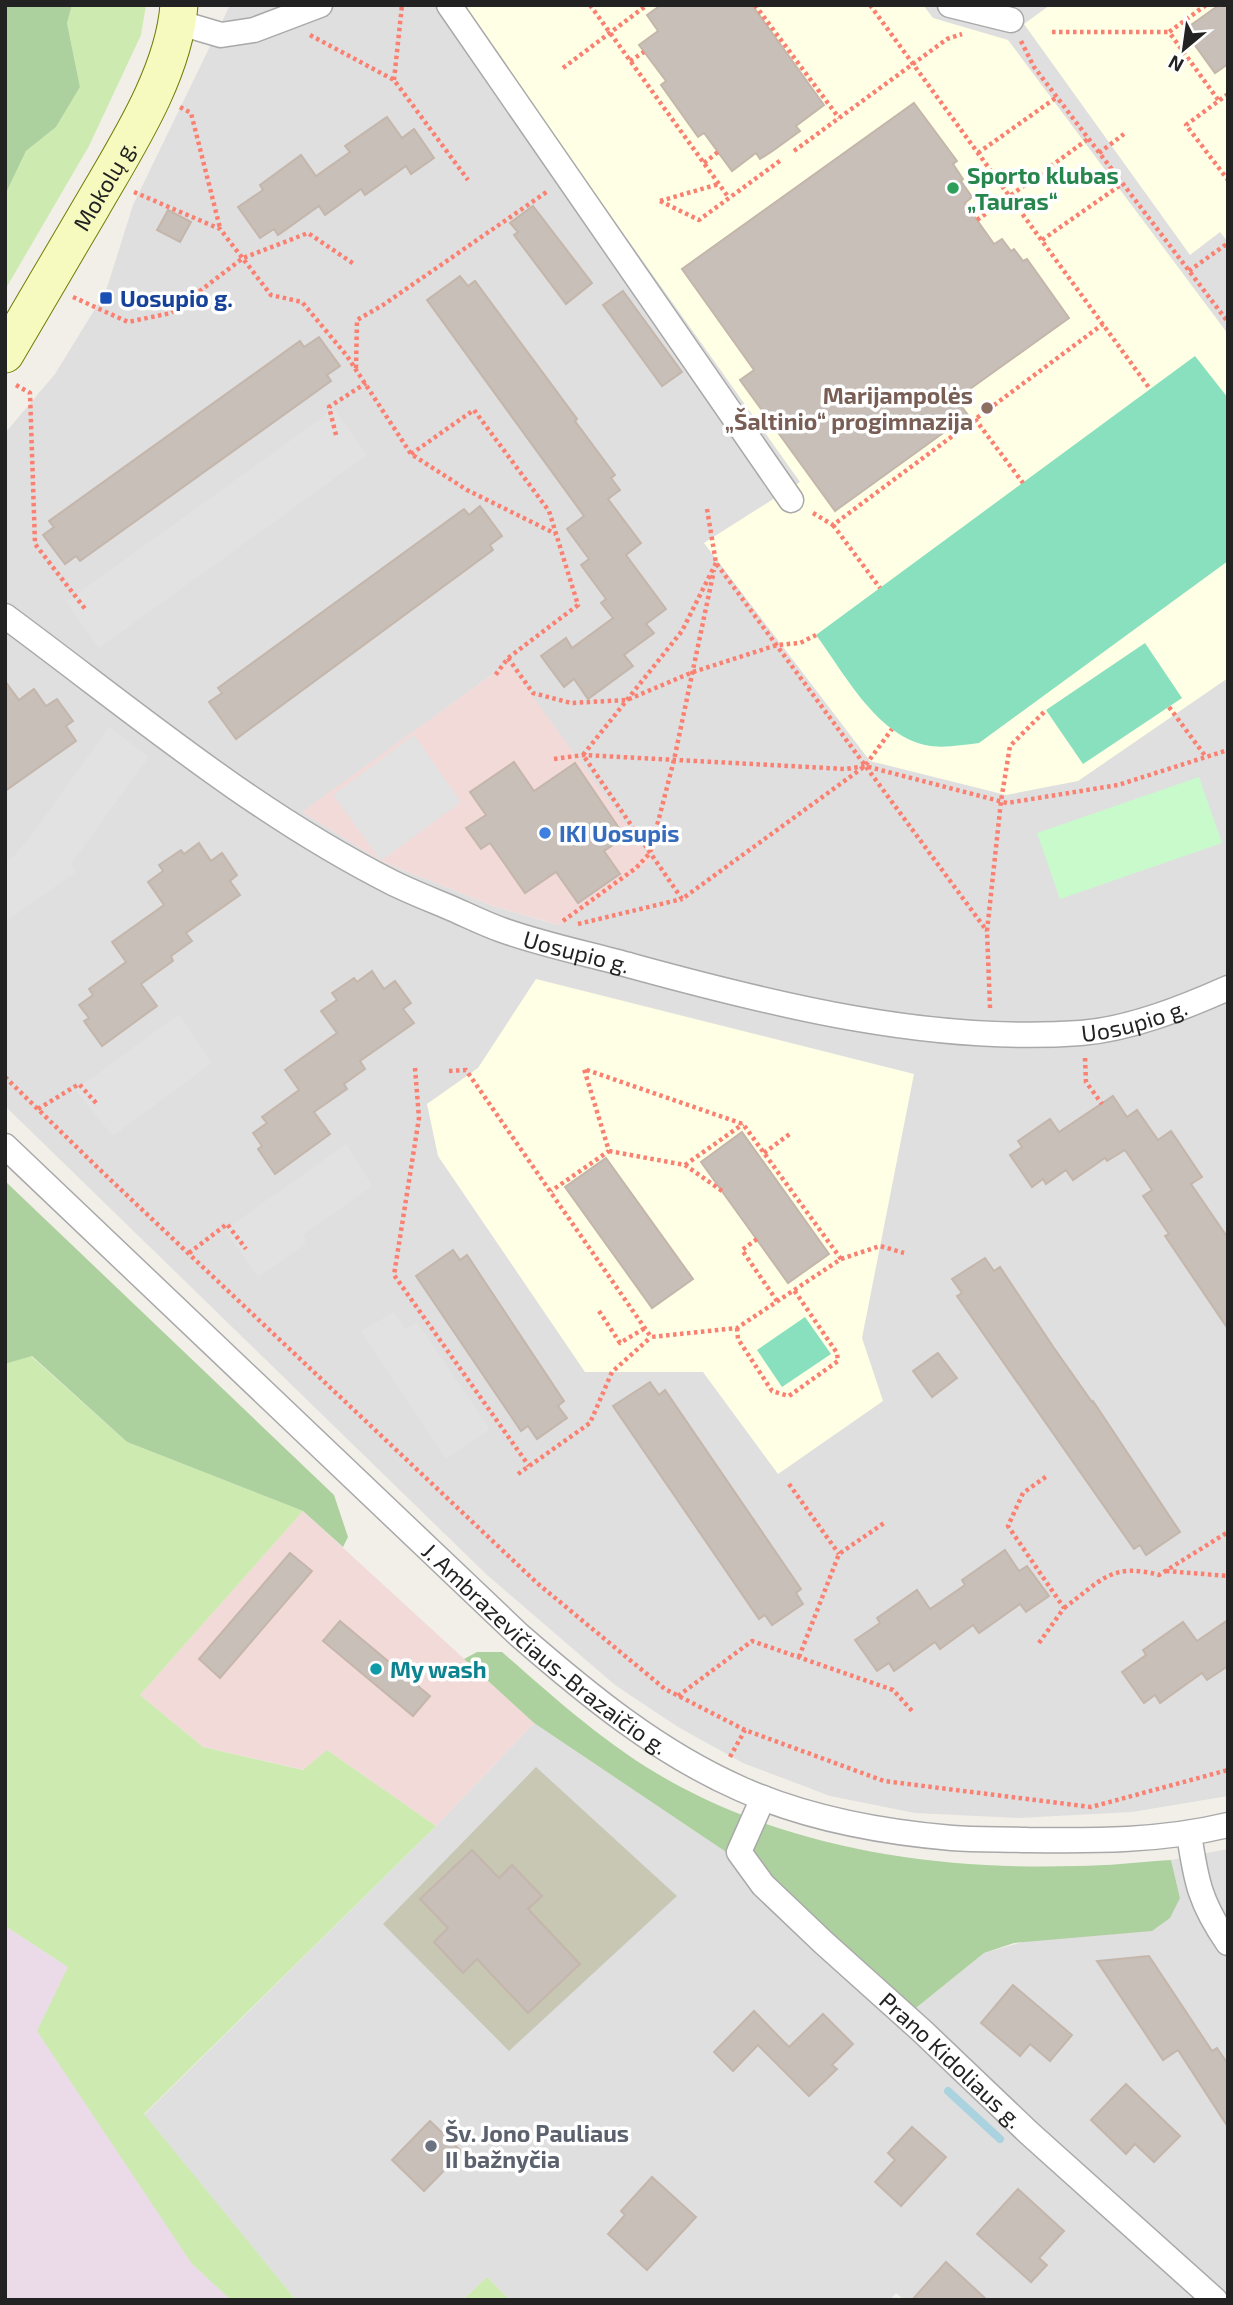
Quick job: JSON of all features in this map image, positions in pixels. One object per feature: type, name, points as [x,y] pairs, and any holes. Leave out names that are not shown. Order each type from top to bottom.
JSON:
[{"type":"main road","name":"Mokolų g.","points":[[9,369],[46,284],[153,93],[166,60],[178,14]]},
{"type":"street","points":[[178,14],[221,35],[254,30],[320,5]]},
{"type":"street","points":[[449,5],[791,500]]},
{"type":"street","points":[[950,5],[1012,20]]},
{"type":"street","name":"Uosupio g.","points":[[5,616],[222,779],[312,838],[392,883],[502,930],[556,937],[667,976],[804,1009],[950,1033],[1084,1032],[1188,1006],[1228,988]]},
{"type":"street","name":"J. Ambrazevičiaus-Brazaičio g.","points":[[5,1146],[450,1572],[575,1684],[629,1725],[719,1779],[763,1798],[845,1823],[953,1838],[1082,1841],[1189,1834],[1228,1825]]},
{"type":"street","name":"Prano Kidoliaus g.","points":[[763,1798],[739,1852],[763,1885],[1029,2133],[1215,2300]]},
{"type":"street","points":[[1189,1834],[1199,1893],[1213,1922],[1228,1943]]},
{"type":"path","points":[[394,80],[402,5]]},
{"type":"path","points":[[590,5],[729,198]]},
{"type":"path","points":[[563,68],[647,5]]},
{"type":"path","points":[[755,5],[839,118]]},
{"type":"path","points":[[870,5],[1150,388]]},
{"type":"path","points":[[1052,32],[1169,32],[1206,5]]},
{"type":"path","points":[[280,20],[394,80],[468,180]]},
{"type":"path","points":[[794,151],[947,39],[1012,20],[1034,67],[1228,322]]},
{"type":"path","points":[[1169,32],[1219,101]]},
{"type":"path","points":[[630,61],[644,51]]},
{"type":"path","points":[[153,93],[191,113],[220,229],[271,295],[302,302],[356,369],[411,454],[467,490],[556,534]]},
{"type":"path","points":[[1228,94],[1186,125],[1228,180]]},
{"type":"path","points":[[978,153],[1057,97]]},
{"type":"path","points":[[1098,153],[1124,134]]},
{"type":"path","points":[[977,220],[1088,139]]},
{"type":"path","points":[[704,163],[718,152]]},
{"type":"path","points":[[719,184],[660,201],[699,220],[781,160]]},
{"type":"path","points":[[356,369],[358,320],[567,177]]},
{"type":"path","points":[[106,181],[220,229]]},
{"type":"path","points":[[1042,240],[1122,184]]},
{"type":"path","points":[[46,284],[128,322],[171,313],[243,258],[308,233],[355,264]]},
{"type":"path","points":[[1189,271],[1228,243]]},
{"type":"path","points":[[833,525],[1103,324]]},
{"type":"path","points":[[9,369],[30,393],[35,544],[86,610]]},
{"type":"path","points":[[336,435],[329,407],[366,383]]},
{"type":"path","points":[[411,454],[474,410],[549,511],[579,605],[508,658],[494,677]]},
{"type":"path","points":[[975,419],[1023,483]]},
{"type":"path","points":[[791,500],[833,525],[880,588]]},
{"type":"path","points":[[556,937],[559,925],[636,867],[650,853],[674,760],[716,562],[707,509]]},
{"type":"path","points":[[716,562],[987,931]]},
{"type":"path","points":[[583,755],[682,631],[716,562]]},
{"type":"path","points":[[508,658],[533,693],[571,703],[627,700],[693,673],[776,645],[800,643],[817,635]]},
{"type":"path","points":[[1169,707],[1206,757]]},
{"type":"path","points":[[990,1007],[987,931],[1001,801],[1010,746],[1046,710]]},
{"type":"path","points":[[556,937],[682,899],[866,766],[892,729]]},
{"type":"path","points":[[554,759],[583,755],[846,769],[866,766],[1007,803],[1118,785],[1228,750]]},
{"type":"path","points":[[583,755],[682,899]]},
{"type":"path","points":[[1084,1032],[1086,1082],[1102,1104]]},
{"type":"path","points":[[415,1068],[419,1118],[394,1275],[529,1466]]},
{"type":"path","points":[[609,1151],[584,1069],[743,1124],[841,1259]]},
{"type":"path","points":[[449,1071],[466,1070],[651,1337]]},
{"type":"path","points":[[5,1077],[537,1583],[665,1689],[745,1730],[884,1781],[1091,1807],[1228,1770]]},
{"type":"path","points":[[38,1109],[79,1084],[97,1104]]},
{"type":"path","points":[[685,1165],[743,1124]]},
{"type":"path","points":[[764,1153],[792,1133]]},
{"type":"path","points":[[551,1191],[609,1151],[685,1165],[722,1191]]},
{"type":"path","points":[[189,1254],[227,1224],[246,1249]]},
{"type":"path","points":[[757,1240],[742,1250],[777,1301]]},
{"type":"path","points":[[518,1474],[590,1423],[612,1372],[651,1337],[737,1328],[841,1259],[880,1246],[904,1253]]},
{"type":"path","points":[[737,1328],[738,1339],[772,1391],[789,1396],[838,1361],[838,1353],[794,1290]]},
{"type":"path","points":[[598,1311],[620,1343],[645,1328]]},
{"type":"path","points":[[1047,1476],[1023,1493],[1008,1526],[1064,1608]]},
{"type":"path","points":[[789,1484],[839,1554]]},
{"type":"path","points":[[799,1657],[839,1554],[884,1523]]},
{"type":"path","points":[[1039,1643],[1064,1608],[1112,1572],[1139,1570],[1159,1575],[1228,1532]]},
{"type":"path","points":[[1166,1571],[1228,1576]]},
{"type":"path","points":[[678,1696],[752,1641],[893,1690],[914,1712]]},
{"type":"shaded area","points":[[230,5],[1228,5],[1228,1796],[1132,1812],[1018,1818],[915,1813],[830,1796],[743,1763],[678,1727],[615,1685],[487,1575],[5,1106],[5,433],[55,374],[106,291],[133,205]],"holes":[[[508,663],[558,925],[496,907],[381,861],[303,812]]]},
{"type":"shaded area","name":"Marijampolės „Šaltinio“ progimnazija","points":[[461,5],[923,5],[933,18],[1008,40],[1228,334],[1228,678],[1078,781],[1006,795],[870,761],[704,543],[800,482]]},
{"type":"shaded area","points":[[1050,5],[1228,5],[1228,242],[1220,232],[1190,255],[1024,24]]},
{"type":"shaded area","points":[[334,409],[367,455],[99,648],[66,602]]},
{"type":"shaded area","points":[[508,663],[652,860],[559,925],[496,907],[381,861],[302,812]]},
{"type":"shaded area","points":[[109,727],[149,757],[71,864],[76,872],[5,922],[5,862],[13,857],[33,833]]},
{"type":"shaded area","points":[[414,735],[461,802],[381,861],[333,795]]},
{"type":"shaded area","points":[[536,979],[914,1074],[862,1338],[883,1401],[778,1474],[703,1372],[585,1372],[438,1156],[427,1104],[478,1068]]},
{"type":"shaded area","points":[[179,1014],[212,1063],[113,1136],[75,1090]]},
{"type":"shaded area","points":[[346,1144],[372,1186],[303,1235],[306,1244],[258,1277],[225,1230]]},
{"type":"shaded area","points":[[394,1312],[406,1329],[417,1322],[490,1429],[446,1459],[361,1331]]},
{"type":"shaded area","points":[[303,1511],[534,1723],[436,1826],[327,1750],[304,1770],[203,1747],[140,1695]]},
{"type":"shaded area","points":[[534,1723],[729,1854],[906,2016],[984,1953],[1180,1898],[1171,1860],[1228,1849],[1228,2300],[904,2300],[896,2293],[890,2300],[510,2300],[487,2277],[463,2300],[296,2300],[144,2115],[436,1826]]},
{"type":"shaded area","points":[[536,1767],[677,1896],[509,2051],[383,1924]]},
{"type":"shaded area","points":[[5,1926],[68,1967],[192,2264],[231,2300],[5,2300]]},
{"type":"green space","points":[[5,5],[72,5],[67,23],[80,87],[56,127],[26,151],[5,195]]},
{"type":"green space","points":[[72,5],[146,5],[141,35],[89,146],[5,290],[5,195],[26,151],[56,127],[80,87],[67,23]]},
{"type":"green space","points":[[1195,356],[1228,398],[1228,561],[979,743],[925,745],[891,728],[876,715],[850,684],[816,635]]},
{"type":"green space","points":[[1145,643],[1182,698],[1083,764],[1046,710]]},
{"type":"green space","points":[[1199,777],[1222,843],[1060,899],[1037,833]]},
{"type":"green space","points":[[5,1181],[334,1495],[348,1537],[343,1547],[303,1511],[127,1442],[32,1356],[5,1364]]},
{"type":"green space","points":[[805,1317],[831,1354],[782,1387],[757,1350]]},
{"type":"green space","points":[[31,1356],[127,1442],[303,1511],[140,1695],[203,1747],[303,1770],[327,1750],[436,1826],[144,2114],[296,2300],[231,2300],[192,2264],[37,2031],[68,1967],[5,1926],[5,1364]]},
{"type":"green space","points":[[477,1652],[502,1652],[587,1724],[655,1772],[725,1808],[773,1826],[872,1852],[974,1864],[1088,1866],[1171,1860],[1180,1898],[1170,1918],[1152,1931],[1014,1943],[984,1953],[906,2016],[729,1854],[534,1723],[464,1659]]},
{"type":"green space","points":[[487,2277],[510,2300],[463,2300]]},
{"type":"building","points":[[661,5],[752,5],[824,105],[796,126],[800,131],[774,150],[760,159],[756,153],[732,171],[704,133],[698,137],[661,85],[666,81],[639,45],[658,31],[647,15]]},
{"type":"building","points":[[1219,5],[1228,5],[1228,64],[1215,73],[1184,30]]},
{"type":"building","points":[[914,103],[957,161],[953,164],[972,197],[965,203],[994,244],[1002,239],[1023,261],[1027,259],[1069,318],[956,399],[968,415],[835,511],[740,380],[754,370],[682,269]]},
{"type":"building","points":[[387,117],[402,138],[414,129],[434,158],[411,174],[406,166],[365,195],[361,189],[325,215],[319,206],[278,235],[274,229],[260,238],[238,207],[263,190],[260,185],[301,155],[316,176],[350,152],[345,146]]},
{"type":"building","points":[[533,206],[592,283],[566,304],[514,235],[518,232],[510,223]]},
{"type":"building","points":[[168,210],[191,222],[180,242],[157,230]]},
{"type":"building","points":[[460,276],[468,286],[475,281],[615,475],[611,478],[620,490],[608,499],[641,543],[626,555],[666,609],[646,624],[654,633],[624,655],[633,666],[588,699],[574,679],[564,687],[541,656],[566,638],[572,648],[613,618],[601,603],[606,599],[581,565],[589,559],[567,529],[584,516],[427,300]]},
{"type":"building","points":[[623,291],[682,372],[662,386],[603,305]]},
{"type":"building","points":[[319,337],[340,366],[327,375],[331,381],[80,561],[76,556],[65,564],[43,535],[54,527],[49,521],[300,341],[304,347]]},
{"type":"building","points":[[480,506],[502,536],[490,545],[493,550],[236,739],[209,702],[222,693],[218,688],[464,509],[469,515]]},
{"type":"building","points":[[5,681],[19,700],[34,689],[46,706],[57,699],[73,721],[66,726],[76,741],[5,791]]},
{"type":"building","name":"IKI Uosupis","points":[[514,762],[534,791],[575,763],[625,837],[604,851],[620,874],[578,903],[556,872],[525,893],[490,843],[481,849],[466,828],[486,815],[470,792]]},
{"type":"building","points":[[199,843],[211,861],[222,853],[237,875],[230,881],[240,895],[186,933],[192,941],[171,956],[173,961],[141,984],[157,1006],[102,1046],[84,1021],[89,1018],[79,1005],[93,995],[89,989],[126,962],[112,942],[164,905],[148,882],[163,871],[159,865],[181,850],[184,854]]},
{"type":"building","points":[[372,971],[384,989],[395,981],[411,1003],[403,1009],[414,1023],[360,1061],[365,1069],[344,1084],[347,1089],[314,1112],[330,1134],[275,1174],[258,1149],[262,1146],[253,1133],[267,1123],[262,1117],[299,1090],[285,1070],[337,1033],[321,1011],[337,1000],[332,993],[354,978],[357,982]]},
{"type":"building","points":[[1113,1096],[1127,1117],[1137,1110],[1158,1140],[1171,1131],[1202,1177],[1191,1184],[1228,1238],[1228,1329],[1165,1236],[1169,1234],[1143,1196],[1152,1190],[1125,1150],[1107,1161],[1105,1158],[1073,1180],[1066,1170],[1046,1184],[1043,1179],[1032,1187],[1010,1155],[1022,1147],[1018,1141],[1050,1119],[1059,1132]]},
{"type":"building","points":[[742,1132],[829,1254],[788,1283],[701,1162]]},
{"type":"building","points":[[606,1158],[693,1279],[652,1308],[565,1187]]},
{"type":"building","points":[[453,1250],[460,1260],[467,1255],[564,1401],[558,1406],[567,1418],[537,1439],[528,1426],[521,1431],[416,1276]]},
{"type":"building","points":[[985,1258],[994,1271],[1000,1267],[1180,1532],[1146,1555],[1140,1545],[1134,1549],[957,1296],[962,1293],[952,1279]]},
{"type":"building","points":[[938,1353],[957,1378],[932,1397],[913,1371]]},
{"type":"building","points":[[650,1382],[659,1395],[665,1390],[801,1589],[796,1593],[803,1604],[772,1625],[765,1615],[759,1619],[613,1406]]},
{"type":"building","points":[[1005,1550],[1019,1571],[1027,1566],[1049,1596],[1026,1612],[1020,1604],[979,1633],[973,1625],[940,1649],[935,1642],[894,1671],[889,1663],[877,1671],[855,1640],[880,1623],[877,1618],[917,1590],[930,1609],[965,1585],[962,1580]]},
{"type":"building","points":[[290,1553],[312,1571],[220,1678],[199,1659]]},
{"type":"building","points":[[1228,1620],[1228,1666],[1207,1680],[1202,1673],[1160,1703],[1155,1695],[1144,1703],[1122,1672],[1146,1655],[1143,1650],[1183,1622],[1197,1641]]},
{"type":"building","name":"My wash","points":[[340,1621],[430,1696],[413,1716],[323,1641]]},
{"type":"building","points":[[472,1850],[499,1878],[512,1865],[542,1896],[528,1909],[580,1964],[528,2013],[477,1959],[463,1973],[434,1942],[448,1928],[420,1899]]},
{"type":"building","points":[[1149,1956],[1212,2051],[1217,2048],[1228,2064],[1228,2127],[1178,2050],[1163,2060],[1097,1961]]},
{"type":"building","points":[[1013,1985],[1072,2035],[1050,2061],[1030,2044],[1020,2056],[981,2023]]},
{"type":"building","points":[[754,2011],[789,2047],[823,2014],[853,2044],[832,2065],[837,2069],[809,2096],[758,2045],[733,2071],[714,2052]]},
{"type":"building","points":[[1126,2084],[1180,2136],[1154,2162],[1135,2144],[1126,2154],[1091,2120]]},
{"type":"building","name":"Šv. Jono Pauliaus II bažnyčia","points":[[430,2121],[462,2152],[424,2191],[392,2160]]},
{"type":"building","points":[[912,2127],[946,2157],[901,2206],[875,2182],[895,2160],[888,2153]]},
{"type":"building","points":[[652,2177],[696,2217],[647,2270],[608,2234],[625,2215],[621,2211]]},
{"type":"building","points":[[1018,2189],[1064,2231],[1039,2258],[1047,2265],[1031,2282],[977,2234]]},
{"type":"building","points":[[946,2262],[987,2300],[912,2300]]},
{"type":"waterway","points":[[948,2091],[1000,2139]]},
{"type":"place","name":"Sporto klubas „Tauras“","points":[[953,188]]},
{"type":"place","name":"Uosupio g.","points":[[106,298]]},
{"type":"place","name":"Marijampolės „Šaltinio“ progimnazija","points":[[987,408]]},
{"type":"place","name":"IKI Uosupis","points":[[545,833]]},
{"type":"place","name":"My wash","points":[[376,1669]]},
{"type":"place","name":"Šv. Jono Pauliaus II bažnyčia","points":[[431,2146]]}]
